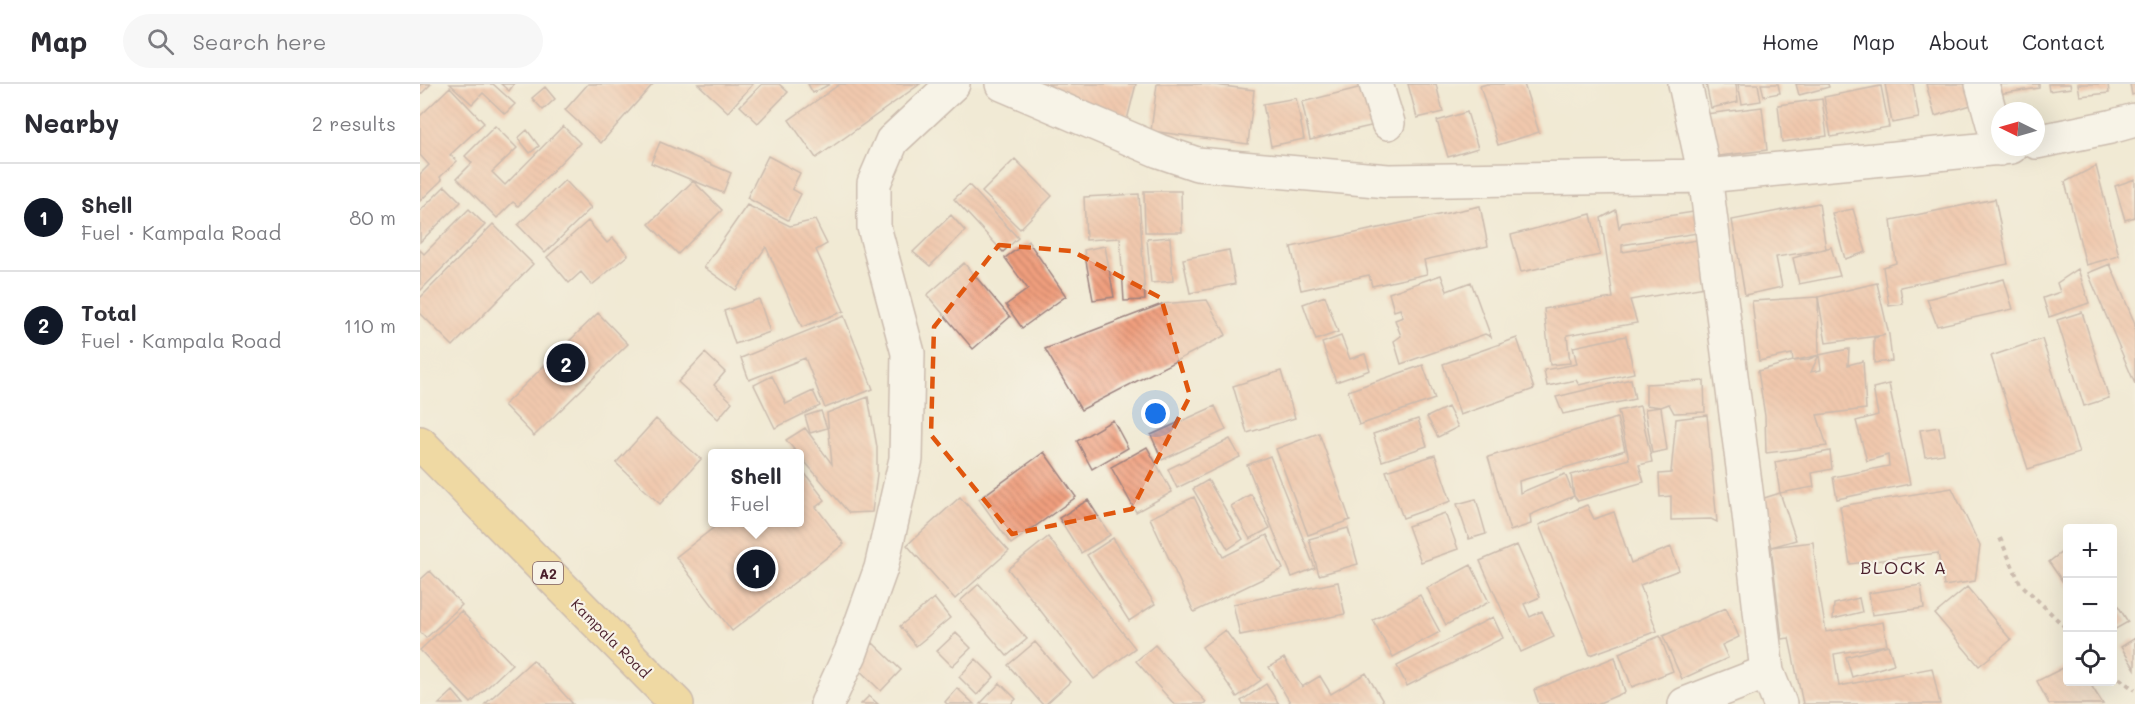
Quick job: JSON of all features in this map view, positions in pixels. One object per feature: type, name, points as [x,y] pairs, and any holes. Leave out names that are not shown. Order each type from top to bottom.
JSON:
[{"type":"main road","name":"Kampala Road","points":[[420,443],[677,704]]},
{"type":"street","points":[[827,704],[852,652],[881,568],[906,459],[908,353],[874,227],[874,183],[892,141],[953,84]]},
{"type":"street","points":[[1002,84],[1159,151],[1197,164],[1388,181],[1704,176],[1991,149]]},
{"type":"street","points":[[1376,84],[1388,123]]},
{"type":"street","points":[[1684,84],[1704,176],[1747,494],[1767,672],[1780,704]]},
{"type":"street","points":[[1982,84],[1991,108]]},
{"type":"street","points":[[2045,140],[2110,128],[2135,120]]},
{"type":"street","points":[[1685,704],[1767,672]]},
{"type":"path","points":[[2000,538],[2020,583],[2063,626]]},
{"type":"path","points":[[2117,677],[2135,690]]},
{"type":"highlighted area","points":[[999,245],[1072,251],[1161,298],[1190,396],[1132,509],[1012,534],[931,435],[934,327]]},
{"type":"building","points":[[420,84],[431,84],[420,95]]},
{"type":"building","points":[[450,84],[493,84],[515,104],[505,114],[483,93],[472,104]]},
{"type":"building","points":[[501,84],[514,84],[509,91]]},
{"type":"building","points":[[588,84],[653,84],[601,143],[565,110]]},
{"type":"building","points":[[698,84],[753,84],[728,112]]},
{"type":"building","points":[[762,84],[779,84],[788,92],[758,123],[740,106]]},
{"type":"building","points":[[808,84],[830,84],[813,93]]},
{"type":"building","points":[[840,84],[920,84],[816,158],[789,120]]},
{"type":"building","points":[[1045,84],[1136,84],[1127,120],[1042,99]]},
{"type":"building","points":[[1157,84],[1207,84],[1254,90],[1248,144],[1151,131]]},
{"type":"building","points":[[1408,84],[1436,84],[1443,112],[1417,118]]},
{"type":"building","points":[[1524,84],[1539,132],[1498,145],[1480,86]]},
{"type":"building","points":[[1706,84],[1736,84],[1738,102],[1711,108]]},
{"type":"building","points":[[1738,84],[1758,84],[1761,101],[1742,104]]},
{"type":"building","points":[[1761,84],[1778,84],[1780,93],[1764,96]]},
{"type":"building","points":[[1796,84],[1828,84],[1829,87],[1799,95]]},
{"type":"building","points":[[1885,84],[1913,84],[1919,118],[1892,123]]},
{"type":"building","points":[[1926,84],[1976,84],[1981,102],[1935,116]]},
{"type":"building","points":[[1997,84],[2039,84],[2039,88],[1998,94]]},
{"type":"building","points":[[2048,84],[2070,84],[2071,88],[2049,91]]},
{"type":"building","points":[[2078,84],[2108,84],[2109,93],[2080,96]]},
{"type":"building","points":[[2130,84],[2135,84],[2135,94],[2132,95]]},
{"type":"building","points":[[1366,86],[1375,125],[1310,140],[1302,102]]},
{"type":"building","points":[[1881,86],[1889,127],[1831,137],[1824,97]]},
{"type":"building","points":[[450,87],[484,123],[450,155],[457,161],[440,177],[442,180],[420,201],[420,174],[429,165],[420,155],[420,116]]},
{"type":"building","points":[[545,87],[555,99],[543,110],[532,98]]},
{"type":"building","points":[[1296,98],[1304,139],[1271,146],[1263,104]]},
{"type":"building","points":[[1822,99],[1827,136],[1782,142],[1778,105]]},
{"type":"building","points":[[1762,107],[1767,150],[1711,157],[1706,114]]},
{"type":"building","points":[[1467,112],[1478,148],[1448,157],[1437,121]]},
{"type":"building","points":[[495,126],[517,148],[492,172],[505,185],[563,126],[580,143],[518,206],[513,202],[497,218],[457,178],[472,163],[465,156]]},
{"type":"building","points":[[527,130],[539,146],[530,153],[518,138]]},
{"type":"building","points":[[660,142],[731,173],[723,193],[651,163]]},
{"type":"building","points":[[768,156],[800,173],[792,189],[801,194],[788,220],[747,198]]},
{"type":"building","points":[[1015,159],[1052,196],[1020,229],[982,192]]},
{"type":"building","points":[[2096,166],[2119,256],[2086,265],[2065,182]]},
{"type":"building","points":[[2135,179],[2135,217],[2125,220],[2115,186]]},
{"type":"building","points":[[565,180],[591,208],[545,253],[518,225]]},
{"type":"building","points":[[693,181],[722,210],[678,254],[649,224]]},
{"type":"building","points":[[969,185],[1018,238],[1003,252],[954,199]]},
{"type":"building","points":[[445,186],[461,202],[420,242],[420,211]]},
{"type":"building","points":[[1144,191],[1181,191],[1182,232],[1145,232]]},
{"type":"building","points":[[1139,194],[1145,300],[1124,301],[1120,238],[1086,240],[1084,197]]},
{"type":"building","points":[[1995,199],[2008,264],[1900,287],[1903,304],[1889,306],[1883,267],[1896,263],[1891,220]]},
{"type":"building","points":[[1819,203],[1826,249],[1776,257],[1782,287],[1745,295],[1732,220]]},
{"type":"building","points":[[747,205],[790,226],[815,220],[827,244],[816,250],[844,311],[802,327],[766,247],[736,290],[704,267]]},
{"type":"building","points":[[1480,206],[1488,246],[1424,260],[1427,274],[1372,286],[1369,275],[1301,290],[1291,247]]},
{"type":"building","points":[[469,209],[485,225],[420,291],[420,250],[424,254]]},
{"type":"building","points":[[1853,209],[1866,252],[1845,259],[1832,213]]},
{"type":"building","points":[[1616,210],[1619,228],[1622,223],[1700,211],[1704,232],[1622,245],[1622,252],[1703,239],[1711,286],[1630,300],[1637,323],[1567,335],[1570,363],[1550,365],[1544,309],[1613,298],[1601,218]]},
{"type":"building","points":[[1591,214],[1600,255],[1521,272],[1511,235]]},
{"type":"building","points":[[951,215],[965,231],[930,266],[913,252]]},
{"type":"building","points":[[588,221],[607,243],[613,238],[628,255],[592,285],[581,272],[569,283],[547,257]]},
{"type":"building","points":[[493,224],[533,264],[453,346],[420,313],[420,298]]},
{"type":"building","points":[[1170,237],[1173,281],[1151,283],[1147,239]]},
{"type":"building","points":[[1028,241],[1066,296],[1022,328],[1006,305],[1028,289],[1005,258]]},
{"type":"building","points":[[1105,246],[1114,297],[1093,300],[1084,250]]},
{"type":"building","points":[[1831,247],[1840,276],[1799,284],[1793,258]]},
{"type":"building","points":[[1229,250],[1235,284],[1190,293],[1183,259]]},
{"type":"building","points":[[964,263],[1010,317],[973,349],[927,295]]},
{"type":"building","points":[[2110,264],[2135,324],[2135,384],[2088,273]]},
{"type":"building","points":[[2078,269],[2089,303],[2049,317],[2043,298],[2060,292],[2057,283]]},
{"type":"building","points":[[1441,275],[1447,291],[1471,282],[1491,337],[1485,334],[1401,364],[1394,341],[1401,336],[1395,320],[1403,317],[1400,309],[1394,311],[1389,293]]},
{"type":"building","points":[[2004,279],[2013,309],[1937,326],[1927,299]]},
{"type":"building","points":[[1877,283],[1889,335],[1892,361],[1874,363],[1874,338],[1885,335],[1826,343],[1818,297]]},
{"type":"building","points":[[1325,296],[1338,332],[1316,340],[1303,304]]},
{"type":"building","points":[[1818,297],[1819,355],[1793,361],[1792,354],[1759,361],[1752,301]]},
{"type":"building","points":[[759,299],[770,332],[735,344],[724,311]]},
{"type":"building","points":[[1207,300],[1226,335],[1081,410],[1045,349],[1162,304]]},
{"type":"building","points":[[2082,312],[2109,398],[2084,406],[2057,320]]},
{"type":"building","points":[[598,313],[628,344],[534,436],[504,405]]},
{"type":"building","points":[[844,316],[873,389],[825,408],[805,358],[749,380],[741,358]]},
{"type":"building","points":[[1341,336],[1350,359],[1365,354],[1370,370],[1336,382],[1322,343]]},
{"type":"building","points":[[1626,336],[1634,373],[1579,385],[1576,380],[1547,386],[1544,370],[1577,364],[1573,347]]},
{"type":"building","points":[[1517,338],[1534,389],[1460,415],[1443,364]]},
{"type":"building","points":[[2042,339],[2079,453],[2028,469],[1991,356]]},
{"type":"building","points":[[1849,349],[1848,365],[1863,361],[1866,409],[1817,415],[1827,446],[1766,453],[1765,416],[1758,371],[1819,355]],"holes":[[[1819,355],[1821,370],[1811,372]]]},
{"type":"building","points":[[705,353],[725,372],[714,385],[732,402],[718,419],[678,382]]},
{"type":"building","points":[[1423,365],[1435,399],[1359,425],[1348,391]]},
{"type":"building","points":[[1281,371],[1295,418],[1247,433],[1233,386]]},
{"type":"building","points":[[772,376],[786,404],[813,391],[820,406],[775,428],[754,385]]},
{"type":"building","points":[[1631,379],[1635,399],[1563,414],[1556,397]]},
{"type":"building","points":[[1704,381],[1705,412],[1674,413],[1669,404],[1661,407],[1646,405],[1646,384]]},
{"type":"building","points":[[1889,384],[1910,484],[1837,499],[1833,477],[1889,466],[1888,455],[1867,461],[1856,421],[1878,415],[1873,388]]},
{"type":"building","points":[[868,397],[877,447],[877,474],[872,512],[849,513],[804,461],[804,449],[794,449],[786,440],[805,428],[832,464],[827,413]]},
{"type":"building","points":[[1215,406],[1226,430],[1162,460],[1151,435]]},
{"type":"building","points":[[1640,406],[1652,462],[1639,465],[1644,482],[1578,501],[1574,496],[1571,475],[1629,459],[1618,411]]},
{"type":"building","points":[[1448,407],[1458,427],[1438,437],[1427,417]]},
{"type":"building","points":[[1661,407],[1667,450],[1652,453],[1645,409]]},
{"type":"building","points":[[821,411],[827,428],[810,433],[805,416]]},
{"type":"building","points":[[1707,415],[1717,522],[1711,519],[1671,520],[1671,496],[1660,497],[1659,474],[1671,473],[1676,419]]},
{"type":"building","points":[[1617,418],[1625,450],[1519,481],[1520,493],[1565,474],[1574,496],[1530,515],[1531,524],[1510,531],[1488,457]]},
{"type":"building","points":[[656,419],[701,459],[660,504],[616,463]]},
{"type":"building","points":[[1418,419],[1427,446],[1382,461],[1373,434]]},
{"type":"building","points":[[1113,420],[1128,448],[1092,469],[1077,441]]},
{"type":"building","points":[[1939,427],[1944,454],[1925,457],[1920,430]]},
{"type":"building","points":[[1319,433],[1350,520],[1308,535],[1276,449]]},
{"type":"building","points":[[1230,439],[1240,457],[1177,488],[1168,469]]},
{"type":"building","points":[[1147,447],[1172,492],[1136,512],[1111,467]]},
{"type":"building","points":[[1830,451],[1832,469],[1812,473],[1814,487],[1780,493],[1775,462]]},
{"type":"building","points":[[1044,452],[1076,497],[1011,544],[979,499]]},
{"type":"building","points":[[1435,455],[1451,501],[1403,518],[1386,471]]},
{"type":"building","points":[[1270,456],[1315,568],[1292,577],[1247,465]]},
{"type":"building","points":[[804,472],[825,500],[816,507],[844,544],[732,631],[676,557],[715,527],[804,527]]},
{"type":"building","points":[[1208,480],[1243,539],[1228,549],[1193,489]]},
{"type":"building","points":[[1952,488],[1980,546],[1975,581],[1944,586],[1938,553],[1850,564],[1840,506]]},
{"type":"building","points":[[1780,493],[1796,540],[1771,547],[1758,500]]},
{"type":"building","points":[[1251,494],[1270,528],[1250,539],[1231,506]]},
{"type":"building","points":[[960,497],[1009,551],[955,599],[907,545]]},
{"type":"building","points":[[1194,497],[1223,557],[1267,535],[1283,569],[1194,612],[1150,518]]},
{"type":"building","points":[[1476,499],[1486,534],[1469,539],[1457,504]]},
{"type":"building","points":[[1088,500],[1110,535],[1081,553],[1059,518]]},
{"type":"building","points":[[1587,505],[1594,519],[1614,512],[1631,563],[1671,547],[1679,570],[1640,585],[1657,631],[1590,655],[1539,525]]},
{"type":"building","points":[[1445,513],[1458,549],[1421,562],[1408,526]]},
{"type":"building","points":[[1348,528],[1358,564],[1319,575],[1309,539]]},
{"type":"building","points":[[1048,537],[1135,648],[1094,679],[1008,569]]},
{"type":"building","points":[[1113,538],[1155,604],[1129,621],[1087,555]]},
{"type":"building","points":[[1813,542],[1826,632],[1883,622],[1887,645],[1834,654],[1839,686],[1932,668],[1940,704],[1803,704],[1789,638],[1782,639],[1771,547]]},
{"type":"building","points":[[1517,545],[1540,597],[1524,604],[1530,617],[1542,611],[1554,637],[1521,652],[1480,561]]},
{"type":"building","points":[[2063,551],[2063,582],[2049,562]]},
{"type":"building","points":[[1471,565],[1489,602],[1446,625],[1427,588]]},
{"type":"building","points":[[430,571],[462,605],[426,638],[420,632],[420,580]]},
{"type":"building","points":[[1338,582],[1345,614],[1240,635],[1233,604]]},
{"type":"building","points":[[979,584],[1027,639],[1007,656],[960,601]]},
{"type":"building","points":[[1921,585],[1924,608],[1872,615],[1869,593]]},
{"type":"building","points":[[1967,587],[2011,640],[1979,666],[1935,614]]},
{"type":"building","points":[[1420,595],[1440,632],[1393,657],[1373,620]]},
{"type":"building","points":[[934,598],[950,618],[916,646],[900,626]]},
{"type":"building","points":[[1859,598],[1862,612],[1833,619],[1834,604]]},
{"type":"building","points":[[2117,604],[2128,622],[2117,628]]},
{"type":"building","points":[[1726,608],[1739,637],[1722,645],[1728,658],[1682,679],[1663,636]]},
{"type":"building","points":[[461,611],[512,664],[471,703],[420,650]]},
{"type":"building","points":[[1493,617],[1503,638],[1407,686],[1397,666]]},
{"type":"building","points":[[1225,630],[1261,680],[1237,697],[1202,647]]},
{"type":"building","points":[[956,633],[971,648],[952,666],[937,651]]},
{"type":"building","points":[[1660,636],[1673,671],[1632,687],[1619,653]]},
{"type":"building","points":[[2135,638],[2135,669],[2121,647]]},
{"type":"building","points":[[1035,642],[1070,682],[1046,704],[1042,704],[1008,665]]},
{"type":"building","points":[[873,643],[901,670],[881,691],[853,664]]},
{"type":"building","points":[[1155,645],[1206,702],[1203,704],[1174,704],[1136,661]]},
{"type":"building","points":[[1888,645],[1894,664],[1852,677],[1846,657]]},
{"type":"building","points":[[1615,657],[1625,692],[1597,704],[1539,704],[1534,690]]},
{"type":"building","points":[[1284,658],[1302,687],[1320,676],[1331,694],[1366,673],[1384,703],[1291,704],[1269,667]]},
{"type":"building","points":[[976,659],[994,677],[977,695],[959,677]]},
{"type":"building","points":[[533,660],[573,704],[485,704]]},
{"type":"building","points":[[2063,668],[2063,686],[2092,686],[2103,704],[2049,704],[2037,681]]},
{"type":"building","points":[[1000,683],[1016,699],[1011,704],[980,704]]},
{"type":"building","points":[[1266,684],[1279,704],[1243,704],[1241,701]]},
{"type":"building","points":[[957,688],[974,704],[947,704],[945,702]]},
{"type":"building","points":[[453,691],[464,704],[439,704]]},
{"type":"building","points":[[869,696],[878,704],[861,704]]},
{"type":"place","name":"Total","points":[[566,363]]},
{"type":"place","name":"Shell","points":[[756,569]]},
{"type":"district","name":"BLOCK A","points":[[1904,567]]}]
